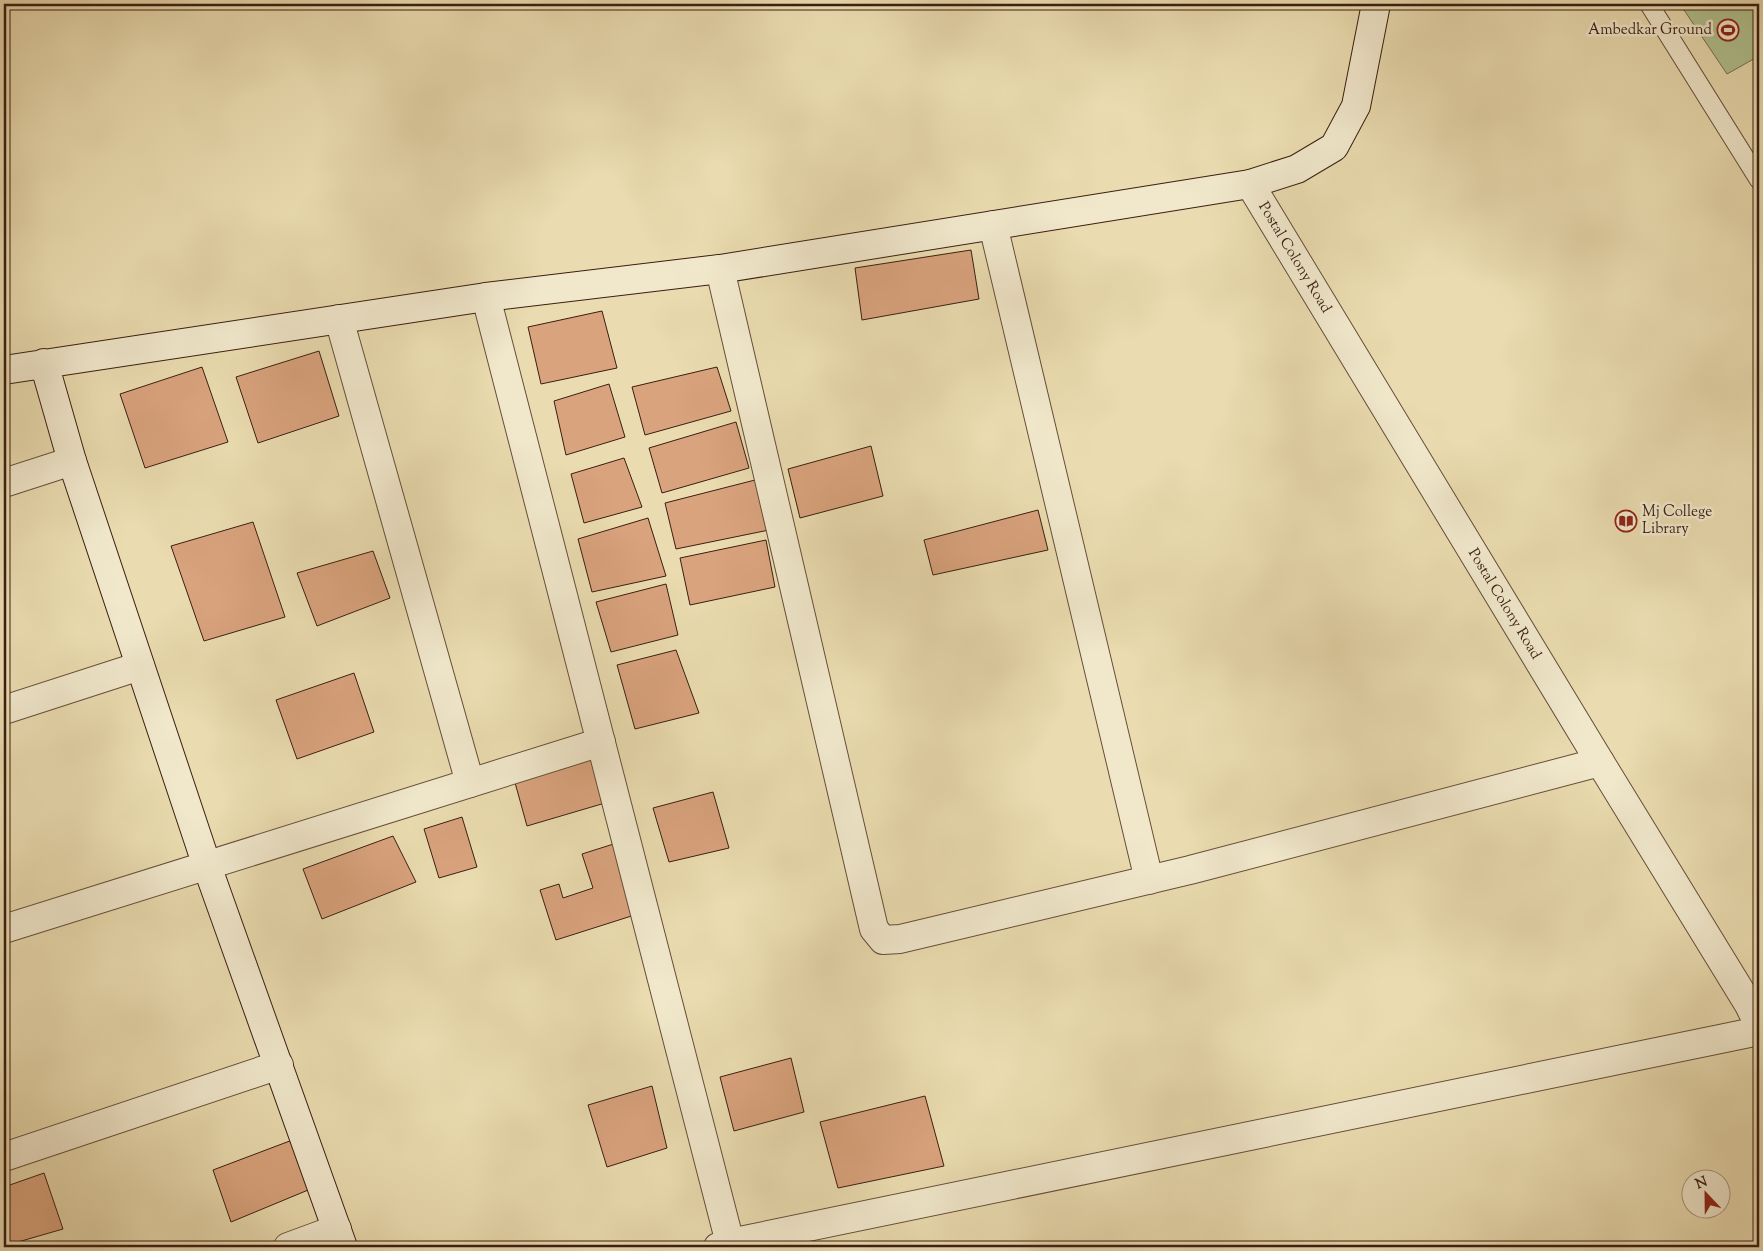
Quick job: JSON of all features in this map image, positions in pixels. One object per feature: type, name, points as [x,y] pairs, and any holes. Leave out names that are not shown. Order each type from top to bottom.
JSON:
[{"type":"street","points":[[4,370],[44,362],[486,298],[720,269],[1250,184],[1297,169],[1334,147],[1356,106],[1376,4]]},
{"type":"street","name":"Postal Colony Road","points":[[1250,184],[1749,1005],[1759,1025]]},
{"type":"street","points":[[993,225],[1149,880]]},
{"type":"street","points":[[720,269],[874,929],[883,940],[900,939],[1149,880],[1600,762]]},
{"type":"street","points":[[486,298],[601,742],[724,1245],[1759,1031]]},
{"type":"street","points":[[339,319],[470,783]]},
{"type":"street","points":[[44,362],[72,461],[207,866],[340,1238],[288,1247]]},
{"type":"street","points":[[4,483],[72,461]]},
{"type":"street","points":[[4,710],[140,666]]},
{"type":"street","points":[[4,930],[601,742]]},
{"type":"street","points":[[4,1156],[278,1065]]},
{"type":"lane","points":[[1649,4],[1759,180]]},
{"type":"green space","name":"Ambedkar Ground","points":[[1680,4],[1759,4],[1759,56],[1727,74]]},
{"type":"building","points":[[971,250],[979,299],[862,320],[855,268]]},
{"type":"building","points":[[602,311],[617,368],[541,384],[528,327]]},
{"type":"building","points":[[319,351],[339,416],[258,443],[236,377]]},
{"type":"building","points":[[202,367],[228,442],[145,468],[120,394]]},
{"type":"building","points":[[717,367],[731,411],[645,435],[632,387]]},
{"type":"building","points":[[609,384],[625,437],[566,455],[554,401]]},
{"type":"building","points":[[736,422],[749,468],[662,493],[649,448]]},
{"type":"building","points":[[871,446],[883,496],[800,518],[788,469]]},
{"type":"building","points":[[624,458],[642,507],[584,523],[571,474]]},
{"type":"building","points":[[755,480],[769,530],[676,549],[665,503]]},
{"type":"building","points":[[1038,510],[1048,550],[933,575],[924,540]]},
{"type":"building","points":[[648,518],[666,576],[592,592],[578,539]]},
{"type":"building","points":[[253,522],[285,617],[204,641],[171,546]]},
{"type":"building","points":[[766,540],[775,587],[690,605],[680,558]]},
{"type":"building","points":[[373,551],[390,598],[317,626],[297,573]]},
{"type":"building","points":[[666,584],[678,635],[611,652],[596,602]]},
{"type":"building","points":[[676,650],[699,713],[635,729],[617,665]]},
{"type":"building","points":[[354,673],[374,732],[297,759],[276,700]]},
{"type":"building","points":[[591,757],[605,803],[527,826],[514,779]]},
{"type":"building","points":[[713,792],[729,848],[669,862],[653,808]]},
{"type":"building","points":[[462,817],[477,867],[439,878],[424,829]]},
{"type":"building","points":[[393,836],[416,882],[322,919],[303,869]]},
{"type":"building","points":[[623,841],[644,912],[556,940],[540,890],[559,884],[563,898],[593,888],[582,854]]},
{"type":"building","points":[[791,1058],[804,1112],[734,1131],[720,1077]]},
{"type":"building","points":[[652,1086],[667,1148],[607,1167],[588,1105]]},
{"type":"building","points":[[925,1096],[944,1166],[838,1188],[820,1122]]},
{"type":"building","points":[[295,1139],[313,1188],[231,1222],[213,1170]]},
{"type":"building","points":[[44,1173],[63,1229],[4,1246],[4,1187]]},
{"type":"place","name":"Ambedkar Ground","points":[[1728,30]]},
{"type":"place","name":"Mj College Library","points":[[1626,521]]}]
